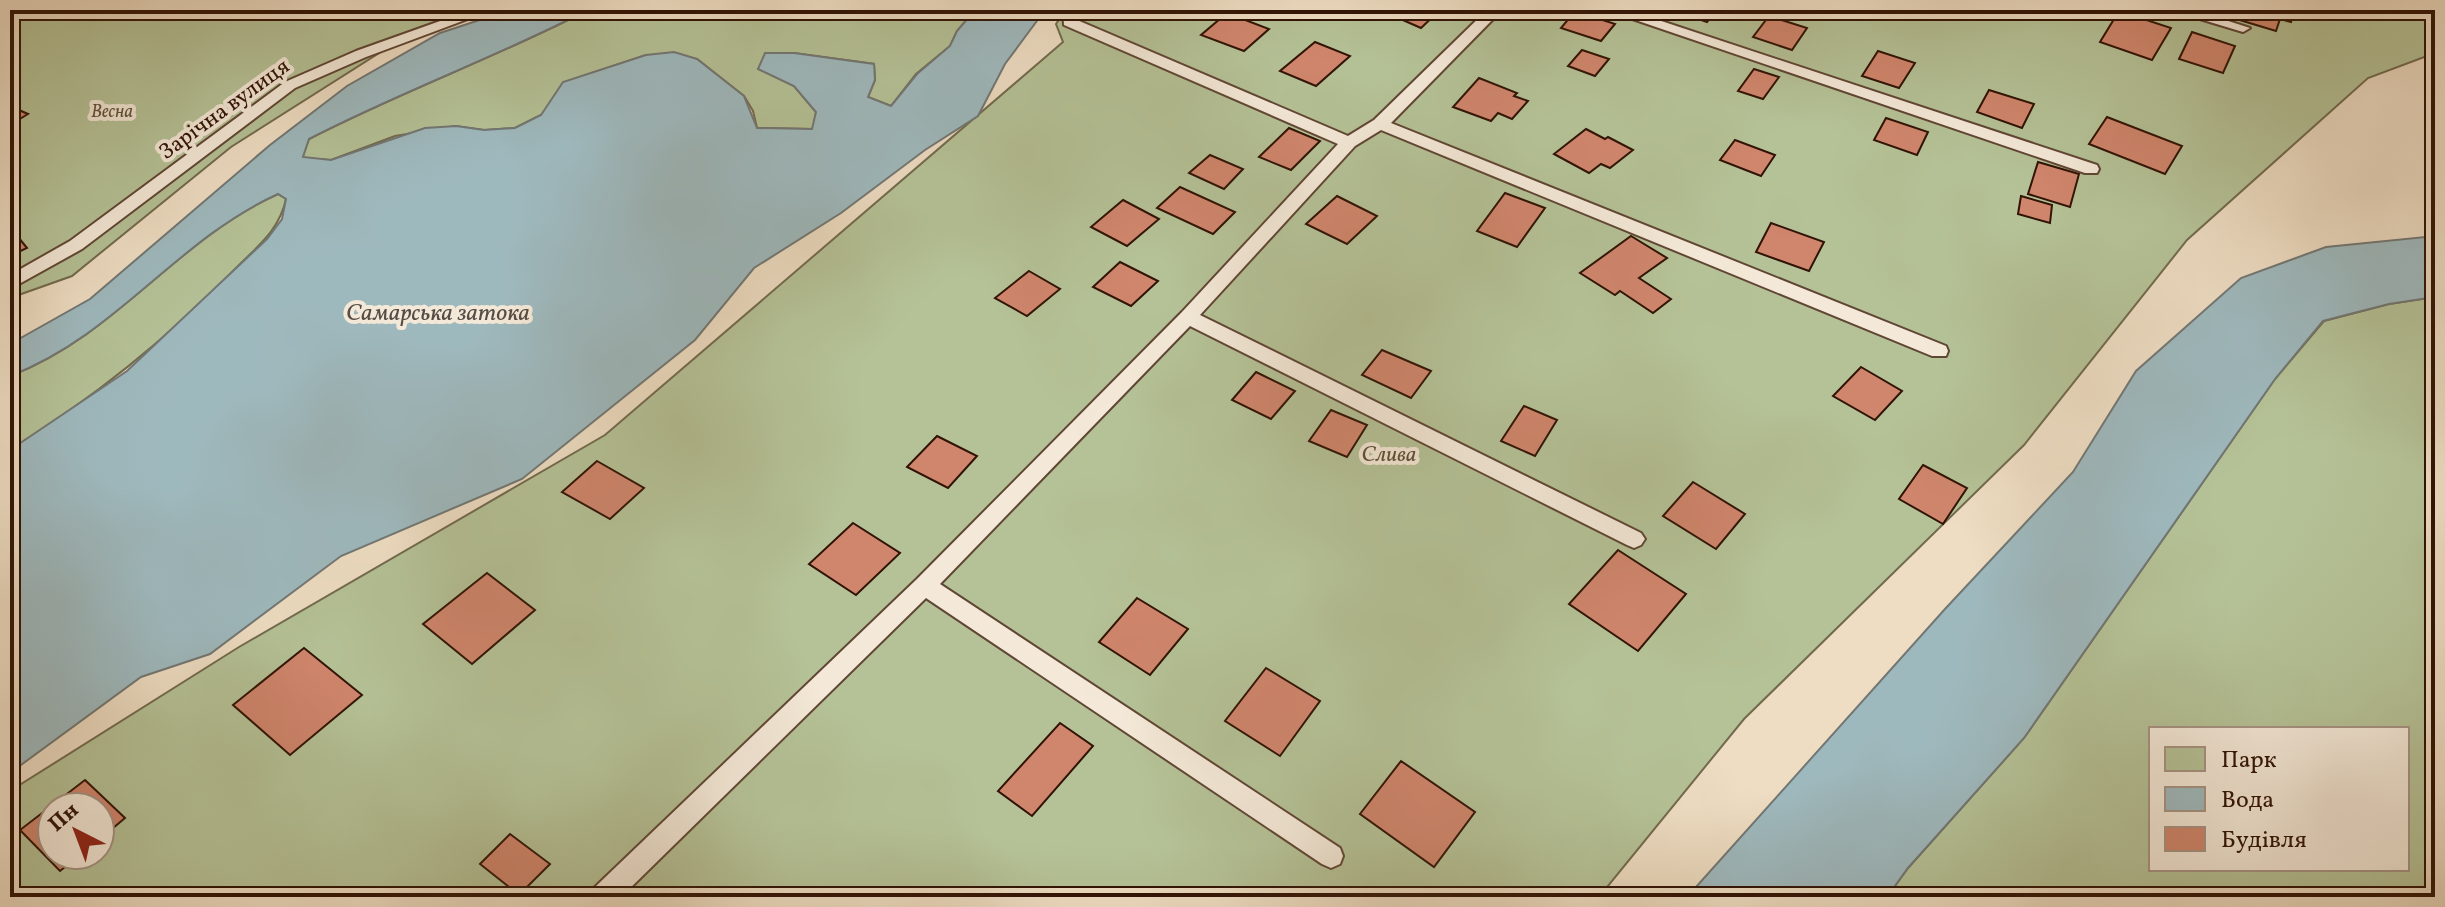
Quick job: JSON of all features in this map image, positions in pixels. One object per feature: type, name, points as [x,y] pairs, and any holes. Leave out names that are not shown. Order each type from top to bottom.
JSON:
[{"type":"lane","points":[[10,19],[30,10]]},
{"type":"lane","name":"Зарічна вулиця","points":[[10,283],[76,245],[290,85],[361,54],[485,10]]},
{"type":"lane","points":[[1070,10],[1069,22],[1349,142]]},
{"type":"lane","points":[[603,897],[925,585],[1188,317],[1349,142],[1380,124],[1495,10]]},
{"type":"lane","points":[[1613,10],[2091,169]]},
{"type":"lane","points":[[2177,10],[2243,28]]},
{"type":"lane","points":[[1380,124],[1939,351]]},
{"type":"lane","points":[[1188,317],[1634,539]]},
{"type":"lane","points":[[925,585],[1331,856]]},
{"type":"green space","name":"Весна","points":[[10,10],[472,10],[414,31],[231,147],[72,276],[10,298]]},
{"type":"green space","points":[[588,10],[975,10],[957,31],[950,46],[916,74],[891,106],[868,97],[875,80],[874,64],[794,53],[759,69],[794,86],[816,112],[813,129],[757,128],[753,111],[744,96],[697,59],[646,55],[592,73],[541,115],[515,128],[484,130],[456,126],[395,136],[331,160],[302,158],[309,139]]},
{"type":"green space","name":"Слива","points":[[1065,10],[2435,10],[2435,53],[2368,78],[2187,240],[2024,445],[1744,719],[1599,897],[10,897],[10,791],[239,647],[605,435],[1063,42],[1056,24]]},
{"type":"green space","points":[[278,194],[286,199],[272,230],[207,297],[127,368],[10,450],[10,376],[83,337],[208,236]]},
{"type":"green space","points":[[2435,297],[2435,897],[1887,897],[1908,868],[2024,738],[2275,379],[2324,321],[2389,304]]},
{"type":"water","name":"Самарська затока","points":[[510,10],[588,10],[309,139],[303,157],[331,160],[425,128],[515,128],[541,115],[563,82],[646,55],[674,52],[697,59],[744,96],[757,128],[812,129],[816,112],[794,86],[758,69],[765,53],[794,53],[874,64],[875,80],[868,97],[891,106],[917,74],[950,46],[957,31],[975,10],[1045,10],[1005,64],[978,116],[925,150],[841,213],[754,268],[695,340],[522,479],[341,556],[210,654],[141,677],[10,773],[10,450],[127,371],[267,239],[282,219],[286,199],[278,194],[242,213],[208,236],[83,337],[10,376],[10,344],[90,299],[270,145],[347,86],[440,33]]},
{"type":"water","points":[[2435,236],[2435,297],[2389,304],[2323,321],[2275,379],[2024,738],[1908,868],[1887,897],[1687,897],[1945,609],[2073,472],[2136,371],[2241,278],[2326,247]]},
{"type":"building","points":[[1380,10],[1440,10],[1421,28]]},
{"type":"building","points":[[1673,10],[1717,10],[1707,22]]},
{"type":"building","points":[[2236,10],[2294,10],[2291,22],[2280,19],[2276,31],[2233,18]]},
{"type":"building","points":[[1575,11],[1615,24],[1601,41],[1561,28]]},
{"type":"building","points":[[2119,11],[2171,28],[2152,60],[2100,42]]},
{"type":"building","points":[[1227,13],[1269,29],[1244,51],[1201,35]]},
{"type":"building","points":[[1769,16],[1807,28],[1792,50],[1753,37]]},
{"type":"building","points":[[2192,32],[2235,46],[2223,73],[2179,59]]},
{"type":"building","points":[[1315,42],[1350,56],[1316,86],[1280,71]]},
{"type":"building","points":[[1582,50],[1609,59],[1595,76],[1568,66]]},
{"type":"building","points":[[1878,51],[1915,63],[1899,88],[1862,76]]},
{"type":"building","points":[[1754,69],[1779,77],[1763,99],[1738,91]]},
{"type":"building","points":[[1479,78],[1517,93],[1514,96],[1528,101],[1512,119],[1498,113],[1491,121],[1453,107]]},
{"type":"building","points":[[1989,90],[2034,104],[2022,128],[1977,112]]},
{"type":"building","points":[[10,106],[28,114],[10,125]]},
{"type":"building","points":[[2107,117],[2182,146],[2165,174],[2089,144]]},
{"type":"building","points":[[1886,118],[1928,132],[1917,155],[1874,140]]},
{"type":"building","points":[[1289,128],[1320,141],[1291,170],[1259,157]]},
{"type":"building","points":[[1586,129],[1633,150],[1610,168],[1601,164],[1589,173],[1554,154]]},
{"type":"building","points":[[1735,140],[1775,155],[1761,176],[1720,160]]},
{"type":"building","points":[[1210,155],[1243,169],[1224,189],[1189,173]]},
{"type":"building","points":[[2038,162],[2079,174],[2070,207],[2028,194]]},
{"type":"building","points":[[1180,187],[1235,212],[1213,234],[1157,208]]},
{"type":"building","points":[[1505,193],[1545,208],[1517,247],[1477,231]]},
{"type":"building","points":[[1337,196],[1377,216],[1347,244],[1306,224]]},
{"type":"building","points":[[2021,196],[2052,205],[2050,223],[2018,214]]},
{"type":"building","points":[[1123,200],[1159,219],[1127,246],[1091,227]]},
{"type":"building","points":[[1771,223],[1824,242],[1809,271],[1756,252]]},
{"type":"building","points":[[10,227],[27,248],[10,256]]},
{"type":"building","points":[[1631,236],[1667,258],[1639,278],[1671,299],[1653,313],[1620,291],[1615,295],[1580,273]]},
{"type":"building","points":[[1120,262],[1158,281],[1131,306],[1093,287]]},
{"type":"building","points":[[1029,271],[1060,289],[1027,316],[995,298]]},
{"type":"building","points":[[1382,350],[1431,371],[1411,398],[1362,375]]},
{"type":"building","points":[[1861,367],[1902,391],[1875,420],[1833,396]]},
{"type":"building","points":[[1256,372],[1295,391],[1271,419],[1232,400]]},
{"type":"building","points":[[1524,406],[1557,420],[1535,456],[1501,441]]},
{"type":"building","points":[[1331,410],[1367,425],[1347,457],[1309,441]]},
{"type":"building","points":[[937,436],[977,456],[948,488],[907,467]]},
{"type":"building","points":[[597,461],[644,488],[610,519],[562,492]]},
{"type":"building","points":[[1923,465],[1967,488],[1943,524],[1899,499]]},
{"type":"building","points":[[1693,482],[1745,514],[1716,549],[1663,516]]},
{"type":"building","points":[[853,523],[900,553],[856,595],[809,564]]},
{"type":"building","points":[[1618,550],[1686,594],[1638,651],[1569,604]]},
{"type":"building","points":[[487,573],[535,610],[472,664],[423,624]]},
{"type":"building","points":[[1137,598],[1188,629],[1150,675],[1099,642]]},
{"type":"building","points":[[304,648],[362,695],[290,755],[233,705]]},
{"type":"building","points":[[1266,668],[1320,701],[1280,756],[1225,721]]},
{"type":"building","points":[[1060,723],[1093,746],[1032,816],[998,791]]},
{"type":"building","points":[[1401,761],[1475,812],[1434,867],[1360,814]]},
{"type":"building","points":[[85,780],[97,791],[71,791]]},
{"type":"building","points":[[116,809],[125,818],[116,826]]},
{"type":"building","points":[[36,818],[36,846],[20,830]]},
{"type":"building","points":[[510,834],[550,864],[519,895],[480,864]]}]
